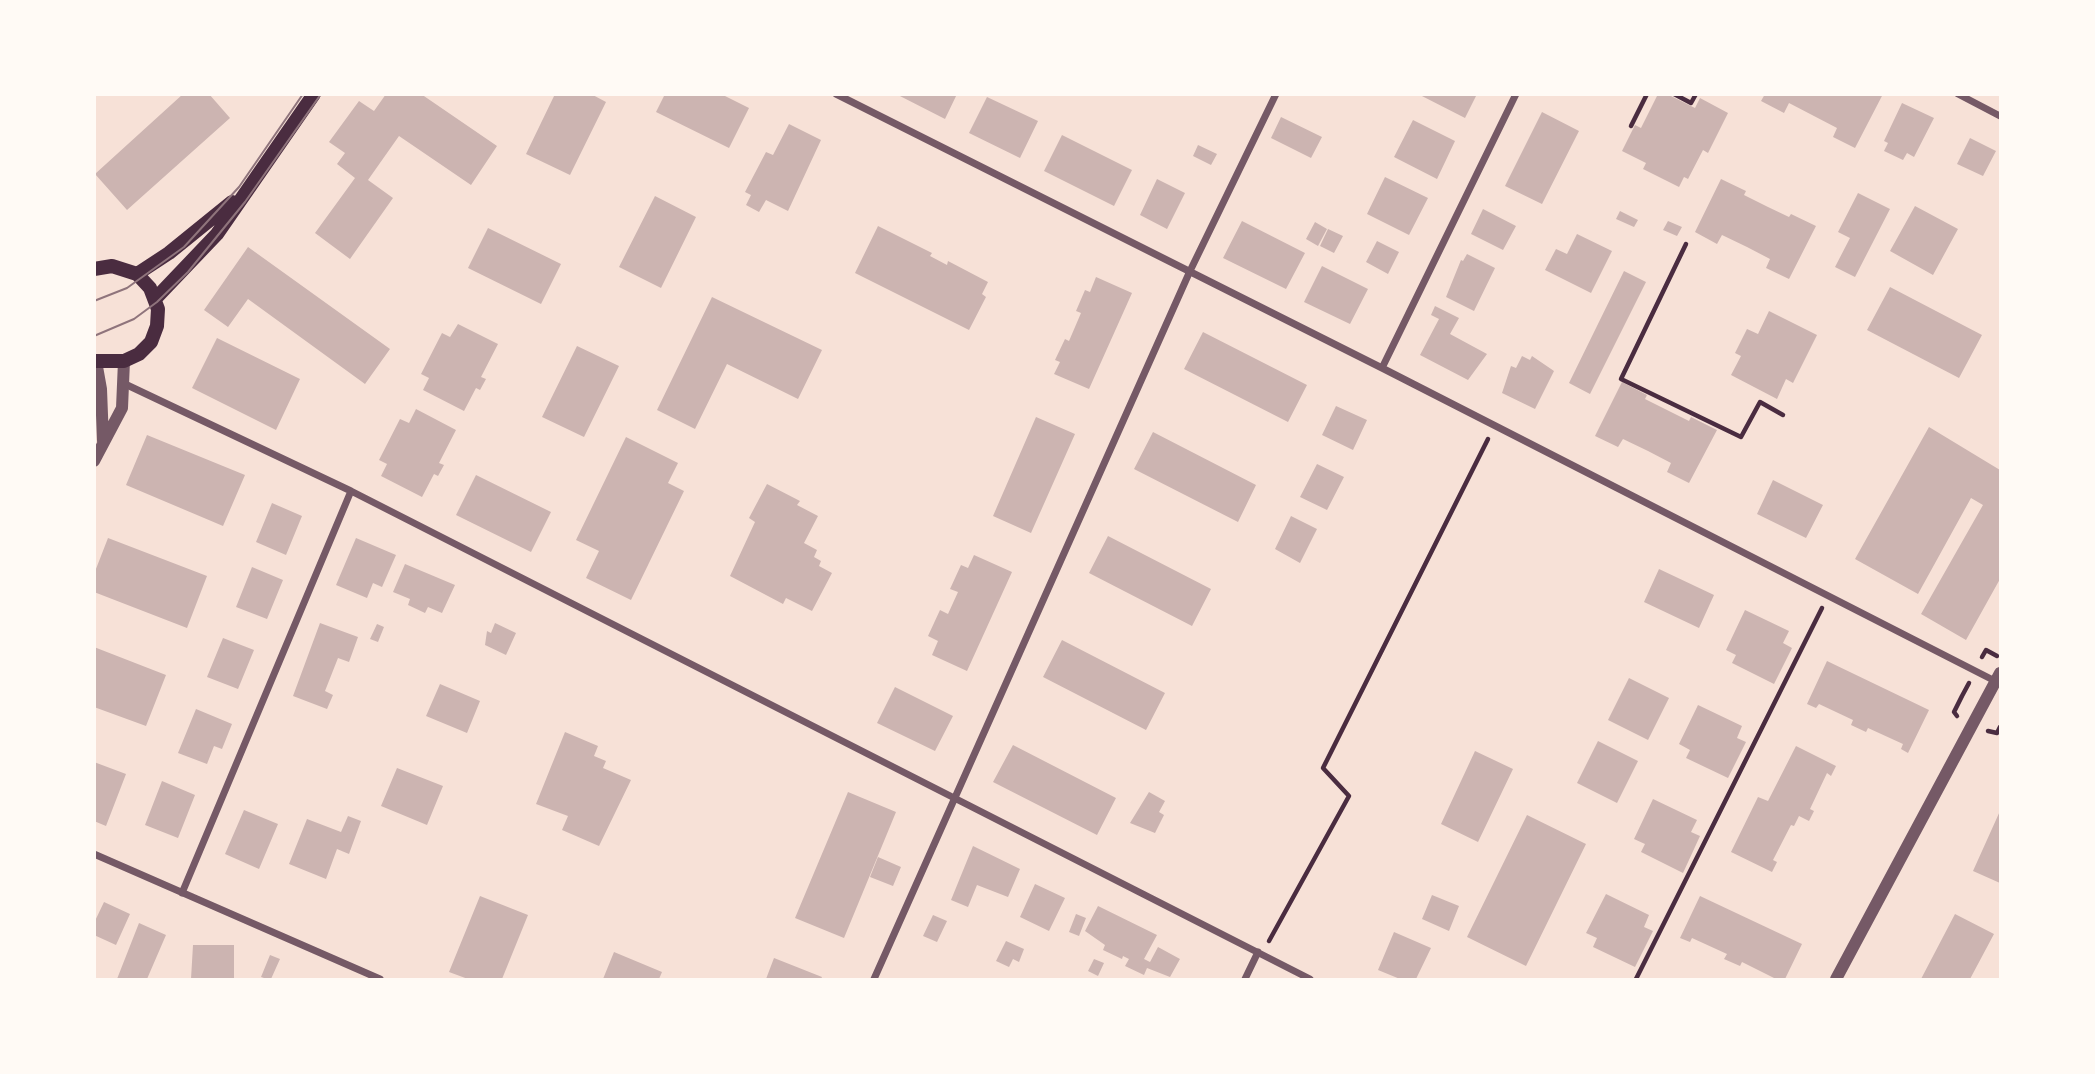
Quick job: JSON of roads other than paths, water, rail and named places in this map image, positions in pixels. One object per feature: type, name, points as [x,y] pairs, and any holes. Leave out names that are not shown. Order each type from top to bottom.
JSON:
[{"type":"main road","points":[[156,298],[217,234],[314,94]]},
{"type":"main road","points":[[137,274],[180,244],[248,187]]},
{"type":"main road","points":[[94,269],[112,266],[137,274],[156,298],[157,326],[150,342],[139,354],[124,361],[95,361]]},
{"type":"street","points":[[836,94],[1999,680],[1836,979]]},
{"type":"street","points":[[874,979],[1190,271],[1276,94]]},
{"type":"street","points":[[1382,368],[1516,94]]},
{"type":"street","points":[[1958,94],[2000,116]]},
{"type":"street","points":[[95,361],[101,389],[103,441]]},
{"type":"street","points":[[94,461],[122,408],[124,361]]},
{"type":"street","points":[[125,384],[351,491],[1310,979]]},
{"type":"street","points":[[182,893],[351,491]]},
{"type":"street","points":[[94,854],[380,979]]},
{"type":"street","points":[[1245,979],[1260,953]]},
{"type":"street","points":[[352,979],[356,970]]},
{"type":"tram line","points":[[94,301],[127,288],[184,247],[239,187],[303,94]]},
{"type":"tram line","points":[[94,336],[134,319],[157,302],[188,272],[245,202],[321,94]]}]
